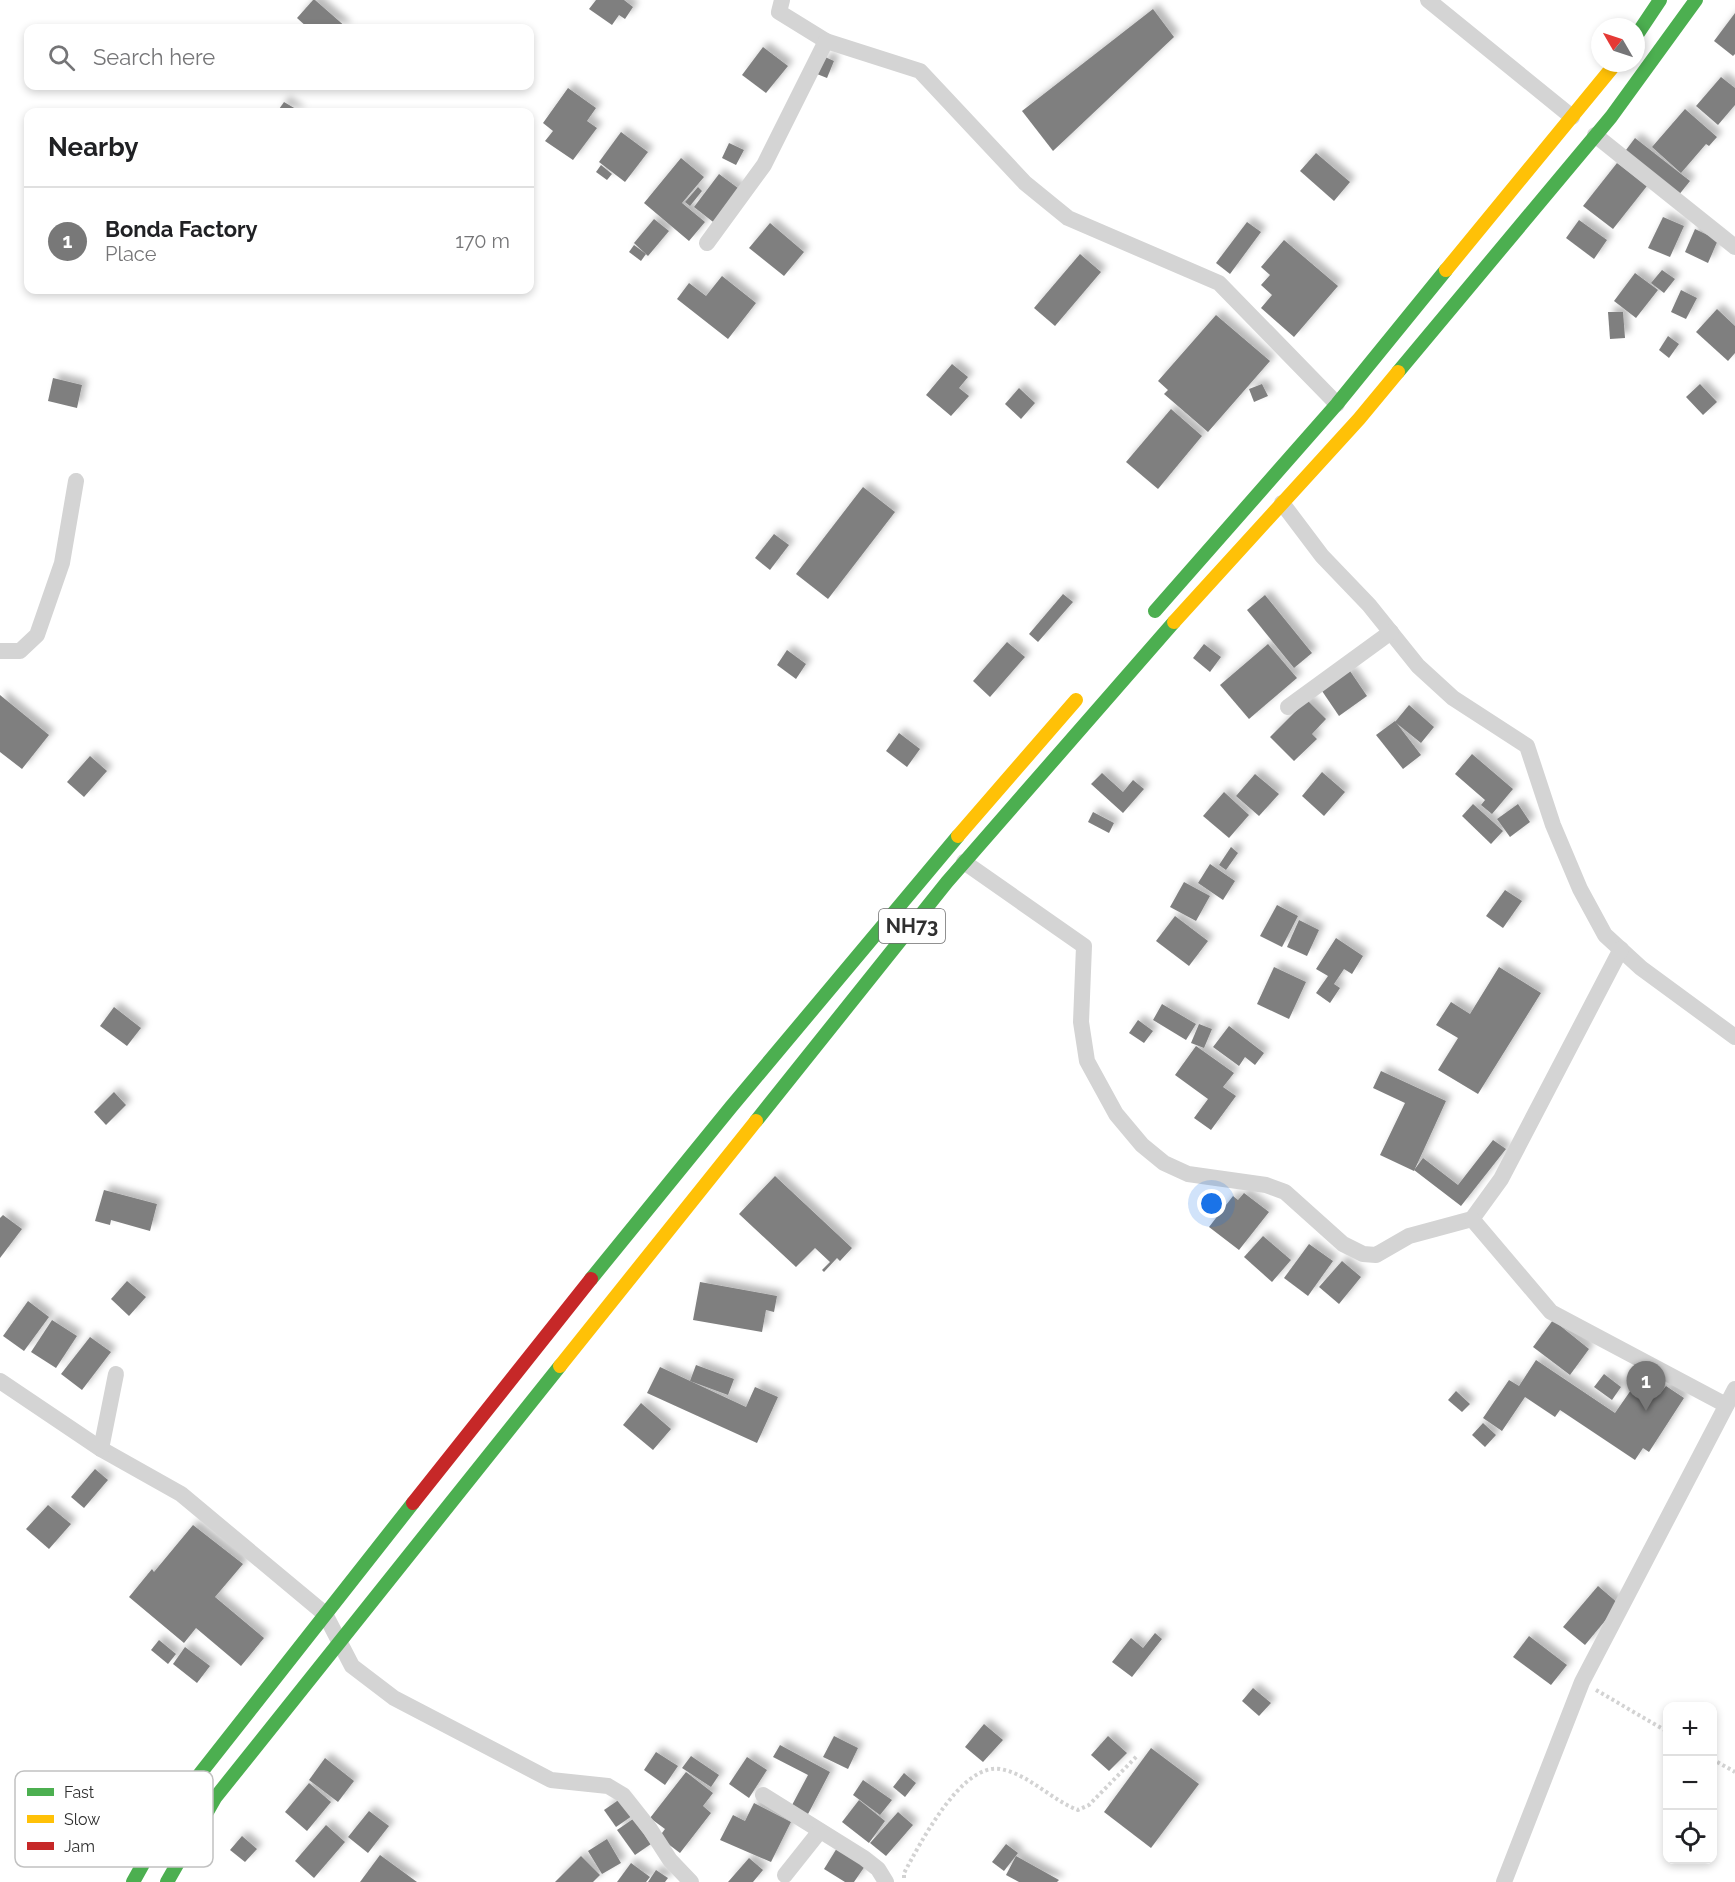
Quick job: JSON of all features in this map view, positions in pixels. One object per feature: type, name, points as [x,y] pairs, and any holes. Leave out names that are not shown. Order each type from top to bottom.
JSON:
[{"type":"highway","points":[[1645,22],[1660,0]]},
{"type":"highway","name":"NH73","points":[[213,1802],[964,862],[1163,633],[1359,419],[1595,135],[1696,0]]},
{"type":"highway","points":[[1148,619],[1337,404],[1609,72]]},
{"type":"highway","name":"NH73","points":[[202,1771],[524,1361],[927,869],[1085,690]]},
{"type":"highway","name":"NH73","points":[[133,1882],[141,1867]]},
{"type":"highway","name":"NH73","points":[[167,1882],[176,1867]]},
{"type":"street","points":[[782,0],[779,12],[826,42],[920,71],[1025,183],[1068,218],[1219,283],[1337,404]]},
{"type":"street","points":[[1428,0],[1572,117]]},
{"type":"street","points":[[707,243],[764,165],[826,42]]},
{"type":"street","points":[[1595,135],[1735,246]]},
{"type":"street","points":[[0,651],[20,651],[37,635],[62,562],[76,481]]},
{"type":"street","points":[[1282,503],[1322,556],[1391,632],[1418,666],[1453,698],[1527,746],[1553,825],[1580,889],[1605,935],[1641,968],[1735,1037]]},
{"type":"street","points":[[1288,707],[1391,632]]},
{"type":"street","points":[[964,862],[1084,946],[1081,1022],[1088,1061],[1116,1114],[1142,1145],[1164,1163],[1188,1174],[1266,1185],[1285,1192],[1342,1244],[1363,1254],[1377,1255],[1409,1236],[1472,1219],[1501,1179],[1621,949]]},
{"type":"street","points":[[1472,1219],[1551,1312],[1726,1405]]},
{"type":"street","points":[[101,1449],[116,1374]]},
{"type":"street","points":[[0,1381],[101,1449],[181,1494],[325,1614],[352,1666],[394,1698],[551,1780],[608,1786],[623,1795],[650,1829],[670,1860],[691,1882]]},
{"type":"street","points":[[1504,1882],[1582,1682],[1735,1389]]},
{"type":"street","points":[[763,1795],[864,1858],[878,1869],[886,1882]]},
{"type":"street","points":[[785,1875],[820,1830]]},
{"type":"path","points":[[1582,1682],[1663,1729]]},
{"type":"path","points":[[904,1882],[904,1873],[926,1834],[963,1784],[980,1771],[1000,1769],[1035,1784],[1063,1804],[1078,1810],[1089,1805],[1137,1756]]},
{"type":"path","points":[[1717,1761],[1735,1772]]},
{"type":"building","points":[[315,0],[342,24],[304,24],[297,18]]},
{"type":"building","points":[[596,0],[624,0],[633,7],[625,19],[619,15],[612,25],[589,9]]},
{"type":"building","points":[[1153,9],[1174,37],[1053,151],[1022,111]]},
{"type":"building","points":[[1735,13],[1735,54],[1733,56],[1714,41]]},
{"type":"building","points":[[763,47],[788,66],[766,93],[742,75]]},
{"type":"building","points":[[825,57],[834,61],[827,78],[817,74]]},
{"type":"building","points":[[1721,77],[1735,88],[1735,105],[1718,125],[1696,106]]},
{"type":"building","points":[[568,88],[596,108],[587,121],[597,128],[573,160],[545,141],[553,131],[543,123]]},
{"type":"building","points":[[284,102],[294,108],[280,108]]},
{"type":"building","points":[[1685,109],[1717,137],[1709,146],[1706,144],[1681,173],[1652,147]]},
{"type":"building","points":[[621,132],[648,152],[625,182],[599,162]]},
{"type":"building","points":[[1635,138],[1690,181],[1678,196],[1623,154]]},
{"type":"building","points":[[729,143],[744,150],[736,165],[722,158]]},
{"type":"building","points":[[1316,153],[1350,182],[1334,201],[1300,171]]},
{"type":"building","points":[[681,158],[704,177],[682,203],[705,222],[689,241],[644,203]]},
{"type":"building","points":[[1617,163],[1647,186],[1613,229],[1583,206]]},
{"type":"building","points":[[601,165],[612,174],[607,180],[596,172]]},
{"type":"building","points":[[719,174],[742,191],[717,225],[694,207]]},
{"type":"building","points":[[698,187],[702,191],[690,206],[685,202]]},
{"type":"building","points":[[1663,217],[1684,226],[1670,257],[1648,248]]},
{"type":"building","points":[[654,219],[669,231],[648,256],[634,243]]},
{"type":"building","points":[[1579,220],[1607,240],[1594,259],[1566,238]]},
{"type":"building","points":[[1247,222],[1261,232],[1230,274],[1216,263]]},
{"type":"building","points":[[770,223],[804,252],[784,276],[749,248]]},
{"type":"building","points":[[1695,229],[1718,240],[1708,263],[1685,252]]},
{"type":"building","points":[[1284,240],[1338,286],[1294,337],[1261,308],[1272,295],[1261,285],[1270,275],[1261,267]]},
{"type":"building","points":[[634,245],[646,254],[641,261],[629,252]]},
{"type":"building","points":[[1080,254],[1101,272],[1055,326],[1034,308]]},
{"type":"building","points":[[1662,270],[1675,279],[1664,293],[1651,283]]},
{"type":"building","points":[[1635,273],[1658,290],[1636,318],[1614,301]]},
{"type":"building","points":[[722,276],[756,303],[728,339],[677,299],[689,283],[706,296]]},
{"type":"building","points":[[1681,290],[1697,298],[1686,319],[1671,312]]},
{"type":"building","points":[[1717,309],[1735,326],[1735,353],[1728,361],[1696,332]]},
{"type":"building","points":[[1608,312],[1623,312],[1625,338],[1610,339]]},
{"type":"building","points":[[1216,315],[1270,361],[1208,432],[1164,394],[1168,390],[1158,381]]},
{"type":"building","points":[[1668,336],[1679,344],[1669,358],[1659,350]]},
{"type":"building","points":[[952,364],[968,377],[959,388],[969,396],[951,416],[926,395]]},
{"type":"building","points":[[53,378],[82,385],[77,408],[48,401]]},
{"type":"building","points":[[1262,384],[1268,396],[1254,402],[1249,389]]},
{"type":"building","points":[[1700,384],[1717,402],[1703,415],[1686,397]]},
{"type":"building","points":[[1019,388],[1035,403],[1021,419],[1005,404]]},
{"type":"building","points":[[1171,409],[1202,436],[1158,489],[1126,462]]},
{"type":"building","points":[[863,487],[895,512],[828,599],[796,574]]},
{"type":"building","points":[[774,534],[789,545],[770,570],[755,558]]},
{"type":"building","points":[[1063,594],[1073,602],[1038,642],[1029,634]]},
{"type":"building","points":[[1265,595],[1312,653],[1294,668],[1247,610]]},
{"type":"building","points":[[1007,642],[1025,657],[990,697],[973,681]]},
{"type":"building","points":[[1204,644],[1221,657],[1210,672],[1193,658]]},
{"type":"building","points":[[1268,644],[1297,678],[1249,719],[1220,685]]},
{"type":"building","points":[[787,650],[806,664],[796,679],[777,665]]},
{"type":"building","points":[[1350,671],[1367,696],[1339,716],[1322,691]]},
{"type":"building","points":[[0,695],[49,735],[22,769],[0,752]]},
{"type":"building","points":[[1307,700],[1326,719],[1312,734],[1317,739],[1294,761],[1270,737]]},
{"type":"building","points":[[1409,705],[1434,727],[1421,743],[1395,722]]},
{"type":"building","points":[[1395,721],[1421,755],[1403,769],[1376,735]]},
{"type":"building","points":[[899,733],[920,749],[907,767],[886,751]]},
{"type":"building","points":[[1472,754],[1513,789],[1492,814],[1481,805],[1485,800],[1455,774]]},
{"type":"building","points":[[90,756],[107,771],[84,797],[67,782]]},
{"type":"building","points":[[1322,772],[1345,792],[1324,816],[1302,796]]},
{"type":"building","points":[[1102,773],[1123,792],[1133,780],[1144,789],[1123,813],[1091,784]]},
{"type":"building","points":[[1255,774],[1279,794],[1259,816],[1236,796]]},
{"type":"building","points":[[1224,792],[1249,815],[1229,838],[1203,816]]},
{"type":"building","points":[[1473,804],[1503,831],[1491,844],[1462,816]]},
{"type":"building","points":[[1518,804],[1530,822],[1510,837],[1497,819]]},
{"type":"building","points":[[1093,812],[1114,823],[1109,833],[1088,822]]},
{"type":"building","points":[[1231,847],[1238,853],[1226,870],[1219,865]]},
{"type":"building","points":[[1210,864],[1235,881],[1223,900],[1198,883]]},
{"type":"building","points":[[1184,882],[1210,896],[1196,921],[1170,907]]},
{"type":"building","points":[[1505,890],[1522,901],[1503,928],[1486,916]]},
{"type":"building","points":[[1277,905],[1298,916],[1282,947],[1260,936]]},
{"type":"building","points":[[1175,916],[1208,941],[1189,966],[1156,941]]},
{"type":"building","points":[[1299,920],[1319,930],[1307,956],[1287,947]]},
{"type":"building","points":[[1336,938],[1363,956],[1352,974],[1344,969],[1334,984],[1340,988],[1330,1003],[1316,993],[1328,976],[1316,969]]},
{"type":"building","points":[[1274,967],[1306,982],[1289,1019],[1257,1004]]},
{"type":"building","points":[[1499,967],[1541,993],[1478,1094],[1438,1070],[1458,1038],[1436,1025],[1451,1002],[1470,1014]]},
{"type":"building","points":[[1162,1004],[1196,1024],[1186,1040],[1153,1020]]},
{"type":"building","points":[[114,1007],[141,1028],[127,1046],[100,1026]]},
{"type":"building","points":[[1138,1020],[1153,1031],[1144,1043],[1129,1033]]},
{"type":"building","points":[[1199,1024],[1212,1029],[1204,1048],[1191,1043]]},
{"type":"building","points":[[1229,1026],[1264,1053],[1255,1065],[1245,1057],[1239,1066],[1213,1047]]},
{"type":"building","points":[[1196,1046],[1234,1073],[1223,1087],[1236,1096],[1211,1130],[1194,1118],[1208,1099],[1175,1075]]},
{"type":"building","points":[[1381,1071],[1446,1101],[1414,1171],[1380,1155],[1405,1103],[1373,1088]]},
{"type":"building","points":[[114,1092],[126,1105],[106,1125],[94,1112]]},
{"type":"building","points":[[1493,1140],[1506,1149],[1461,1206],[1414,1170],[1423,1158],[1458,1185]]},
{"type":"building","points":[[775,1176],[852,1248],[840,1261],[837,1258],[824,1272],[822,1270],[830,1262],[815,1248],[796,1267],[739,1214]]},
{"type":"building","points":[[104,1190],[157,1204],[150,1231],[111,1220],[110,1225],[95,1221]]},
{"type":"building","points":[[1244,1193],[1269,1212],[1239,1250],[1209,1227],[1233,1196],[1238,1200]]},
{"type":"building","points":[[3,1215],[22,1229],[0,1258],[0,1218]]},
{"type":"building","points":[[1263,1236],[1291,1260],[1272,1282],[1244,1257]]},
{"type":"building","points":[[1309,1244],[1333,1261],[1308,1296],[1284,1278]]},
{"type":"building","points":[[1342,1261],[1361,1277],[1339,1304],[1319,1287]]},
{"type":"building","points":[[127,1281],[146,1297],[129,1316],[111,1299]]},
{"type":"building","points":[[700,1282],[777,1296],[774,1312],[766,1310],[762,1332],[693,1320]]},
{"type":"building","points":[[28,1301],[49,1317],[24,1351],[3,1336]]},
{"type":"building","points":[[52,1320],[77,1336],[56,1368],[31,1352]]},
{"type":"building","points":[[1553,1320],[1589,1349],[1570,1375],[1533,1347]]},
{"type":"building","points":[[90,1337],[111,1352],[82,1390],[61,1374]]},
{"type":"building","points":[[1536,1360],[1615,1413],[1631,1390],[1639,1395],[1646,1384],[1660,1394],[1666,1386],[1684,1398],[1649,1452],[1643,1448],[1635,1460],[1560,1410],[1555,1417],[1525,1397],[1502,1431],[1483,1418],[1509,1380],[1519,1386]]},
{"type":"building","points":[[696,1365],[734,1379],[728,1395],[690,1381]]},
{"type":"building","points":[[660,1367],[746,1407],[755,1387],[778,1397],[757,1443],[647,1393]]},
{"type":"building","points":[[1604,1374],[1621,1387],[1612,1400],[1594,1387]]},
{"type":"building","points":[[1456,1391],[1470,1404],[1462,1412],[1448,1400]]},
{"type":"building","points":[[641,1403],[671,1429],[653,1450],[623,1425]]},
{"type":"building","points":[[1483,1423],[1496,1435],[1485,1447],[1472,1435]]},
{"type":"building","points":[[95,1469],[108,1480],[84,1508],[71,1497]]},
{"type":"building","points":[[48,1505],[71,1524],[49,1549],[26,1529]]},
{"type":"building","points":[[193,1525],[243,1564],[215,1597],[264,1638],[241,1666],[196,1628],[184,1643],[129,1597],[152,1569],[154,1572]]},
{"type":"building","points":[[1598,1586],[1619,1604],[1585,1645],[1563,1627]]},
{"type":"building","points":[[1155,1633],[1162,1639],[1132,1677],[1112,1662],[1131,1638],[1143,1648]]},
{"type":"building","points":[[1529,1636],[1567,1665],[1551,1685],[1513,1657]]},
{"type":"building","points":[[159,1640],[176,1654],[168,1664],[151,1650]]},
{"type":"building","points":[[185,1647],[210,1666],[197,1683],[173,1664]]},
{"type":"building","points":[[1253,1688],[1271,1703],[1259,1716],[1242,1701]]},
{"type":"building","points":[[984,1724],[1003,1740],[983,1762],[965,1747]]},
{"type":"building","points":[[834,1736],[858,1748],[848,1769],[823,1757]]},
{"type":"building","points":[[1108,1736],[1127,1753],[1109,1771],[1091,1755]]},
{"type":"building","points":[[780,1745],[830,1772],[807,1816],[791,1807],[808,1775],[773,1757]]},
{"type":"building","points":[[1151,1748],[1199,1784],[1151,1848],[1104,1812]]},
{"type":"building","points":[[656,1752],[678,1766],[665,1785],[644,1770]]},
{"type":"building","points":[[691,1756],[719,1775],[711,1787],[682,1768]]},
{"type":"building","points":[[747,1757],[767,1770],[749,1798],[729,1784]]},
{"type":"building","points":[[325,1758],[354,1781],[338,1802],[309,1780]]},
{"type":"building","points":[[686,1772],[713,1793],[703,1806],[711,1813],[680,1853],[659,1837],[665,1829],[650,1818]]},
{"type":"building","points":[[904,1773],[916,1783],[905,1797],[893,1787]]},
{"type":"building","points":[[863,1780],[892,1800],[880,1815],[853,1795]]},
{"type":"building","points":[[309,1783],[331,1802],[307,1831],[285,1812]]},
{"type":"building","points":[[620,1799],[632,1816],[616,1827],[604,1810]]},
{"type":"building","points":[[859,1800],[885,1821],[869,1843],[842,1822]]},
{"type":"building","points":[[754,1803],[791,1822],[771,1862],[720,1840],[733,1815],[745,1821]]},
{"type":"building","points":[[369,1811],[389,1826],[368,1853],[348,1837]]},
{"type":"building","points":[[898,1812],[913,1825],[886,1856],[870,1843]]},
{"type":"building","points":[[633,1819],[651,1844],[635,1855],[617,1830]]},
{"type":"building","points":[[326,1825],[345,1842],[314,1878],[295,1861]]},
{"type":"building","points":[[242,1836],[257,1849],[245,1862],[230,1850]]},
{"type":"building","points":[[607,1839],[621,1863],[602,1874],[588,1851]]},
{"type":"building","points":[[1006,1844],[1018,1853],[1004,1871],[992,1862]]},
{"type":"building","points":[[837,1848],[865,1866],[854,1882],[845,1882],[824,1869]]},
{"type":"building","points":[[380,1855],[417,1882],[360,1882]]},
{"type":"building","points":[[581,1856],[600,1875],[593,1882],[555,1882]]},
{"type":"building","points":[[1016,1856],[1059,1880],[1057,1882],[1019,1882],[1006,1875]]},
{"type":"building","points":[[749,1858],[763,1870],[753,1882],[728,1882]]},
{"type":"building","points":[[631,1863],[650,1877],[646,1882],[617,1882]]},
{"type":"building","points":[[656,1870],[668,1878],[665,1882],[648,1882]]},
{"type":"traffic: fast","points":[[1645,22],[1660,0]]},
{"type":"traffic: fast","points":[[1398,372],[1611,117],[1696,0]]},
{"type":"traffic: fast","points":[[1155,611],[1337,404],[1446,270]]},
{"type":"traffic: fast","points":[[756,1121],[947,882],[1174,622]]},
{"type":"traffic: fast","points":[[591,1279],[731,1107],[958,836]]},
{"type":"traffic: fast","points":[[213,1802],[560,1366]]},
{"type":"traffic: fast","points":[[202,1771],[413,1503]]},
{"type":"traffic: fast","points":[[133,1882],[141,1867]]},
{"type":"traffic: fast","points":[[167,1882],[176,1867]]},
{"type":"traffic: slow","points":[[1446,270],[1609,72]]},
{"type":"traffic: slow","points":[[1174,622],[1359,419],[1398,372]]},
{"type":"traffic: slow","points":[[958,836],[1076,700]]},
{"type":"traffic: slow","points":[[560,1366],[756,1121]]},
{"type":"traffic: jam","points":[[413,1503],[591,1279]]},
{"type":"place","name":"Bonda Factory","points":[[1646,1411]]}]
